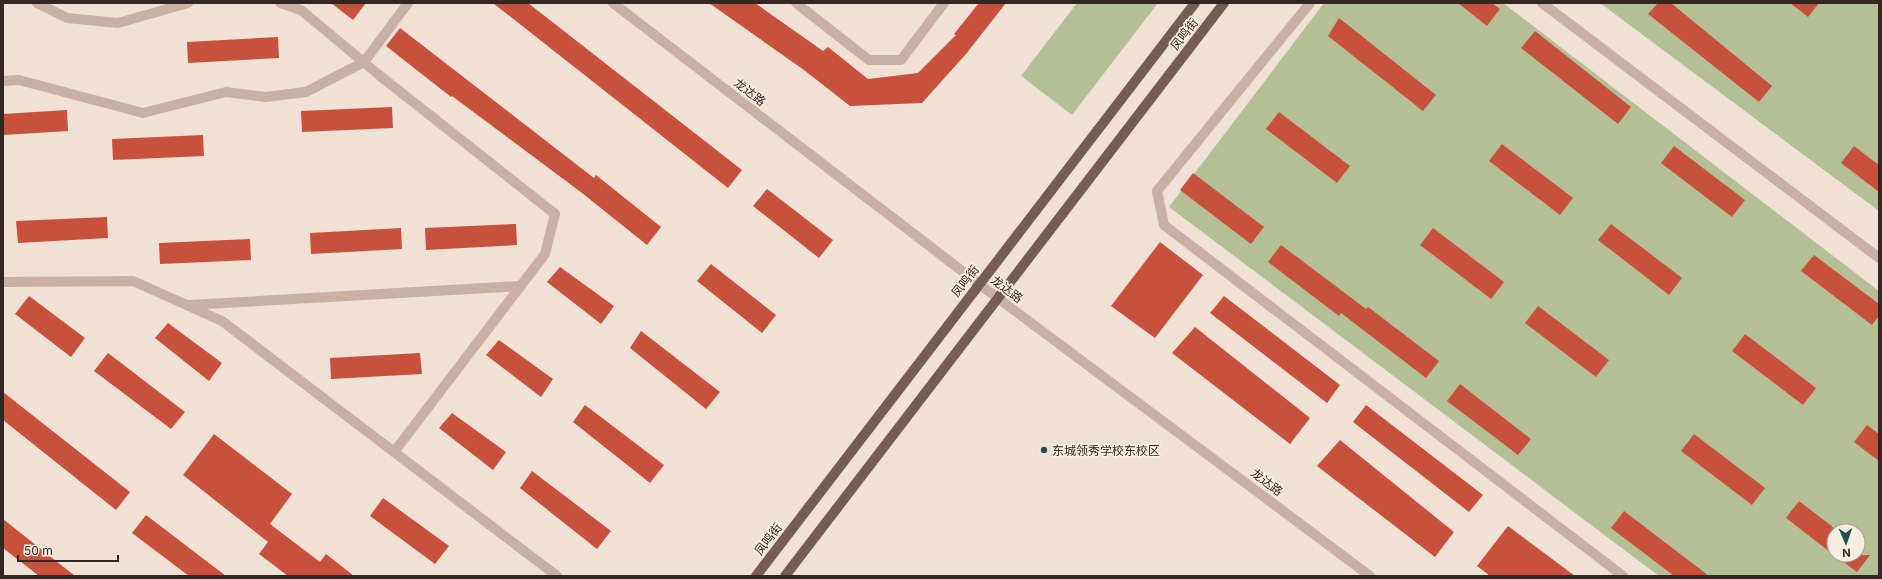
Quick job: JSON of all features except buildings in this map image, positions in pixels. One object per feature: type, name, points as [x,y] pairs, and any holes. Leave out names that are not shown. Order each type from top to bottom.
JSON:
[{"type":"main road","name":"凤鸣街","points":[[756,576],[1196,3]]},
{"type":"main road","name":"凤鸣街","points":[[785,576],[1224,3]]},
{"type":"street","points":[[37,3],[67,18],[118,23],[188,3]]},
{"type":"street","points":[[280,3],[301,10],[554,214],[545,254],[394,452]]},
{"type":"street","points":[[3,80],[19,80],[143,113],[226,92],[266,97],[306,92],[364,62],[408,3]]},
{"type":"street","name":"龙达路","points":[[613,3],[997,298],[1370,576]]},
{"type":"street","points":[[796,3],[869,60],[901,60],[944,3]]},
{"type":"street","points":[[1310,3],[1157,191],[1164,225],[1623,576]]},
{"type":"street","points":[[1542,3],[1879,258]]},
{"type":"street","points":[[3,282],[132,281],[222,320],[557,576]]},
{"type":"street","points":[[186,305],[520,286]]},
{"type":"green space","points":[[1077,3],[1158,3],[1072,115],[1021,76]]},
{"type":"green space","points":[[1324,3],[1503,3],[1879,291],[1879,576],[1659,576],[1169,207]]},
{"type":"green space","points":[[1600,3],[1879,3],[1879,211]]},
{"type":"place","name":"东城领秀学校东校区","points":[[1044,450]]}]
